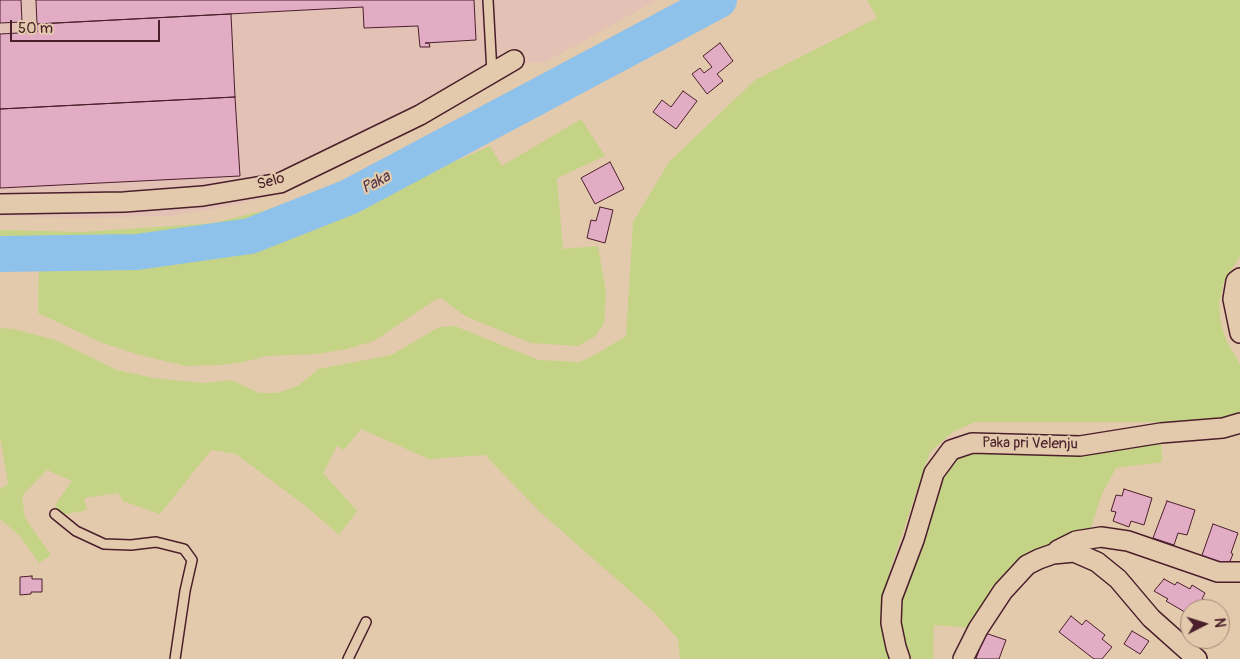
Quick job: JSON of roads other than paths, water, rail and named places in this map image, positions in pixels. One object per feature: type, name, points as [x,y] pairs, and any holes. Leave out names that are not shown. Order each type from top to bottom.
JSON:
[{"type":"street","name":"Selo","points":[[0,204],[124,202],[173,199],[280,183],[420,115],[514,60]]},
{"type":"street","points":[[1240,278],[1236,282],[1233,299],[1240,332]]},
{"type":"street","name":"Paka pri Velenju","points":[[900,659],[891,623],[892,598],[914,540],[934,473],[951,450],[972,443],[1080,446],[1161,433],[1223,428],[1240,423]]},
{"type":"street","points":[[963,659],[978,628],[1002,592],[1028,565],[1076,541],[1101,537],[1128,540],[1218,572],[1240,572]]},
{"type":"street","points":[[1053,554],[1074,552],[1097,562],[1118,579],[1151,618],[1197,659]]},
{"type":"lane","points":[[488,0],[492,73]]},
{"type":"lane","points":[[55,514],[76,531],[104,544],[131,545],[156,542],[184,549],[192,560],[185,591],[175,659]]},
{"type":"lane","points":[[348,659],[366,622]]},
{"type":"waterway","name":"Paka","points":[[0,254],[137,252],[250,236],[349,197],[719,0]]}]
